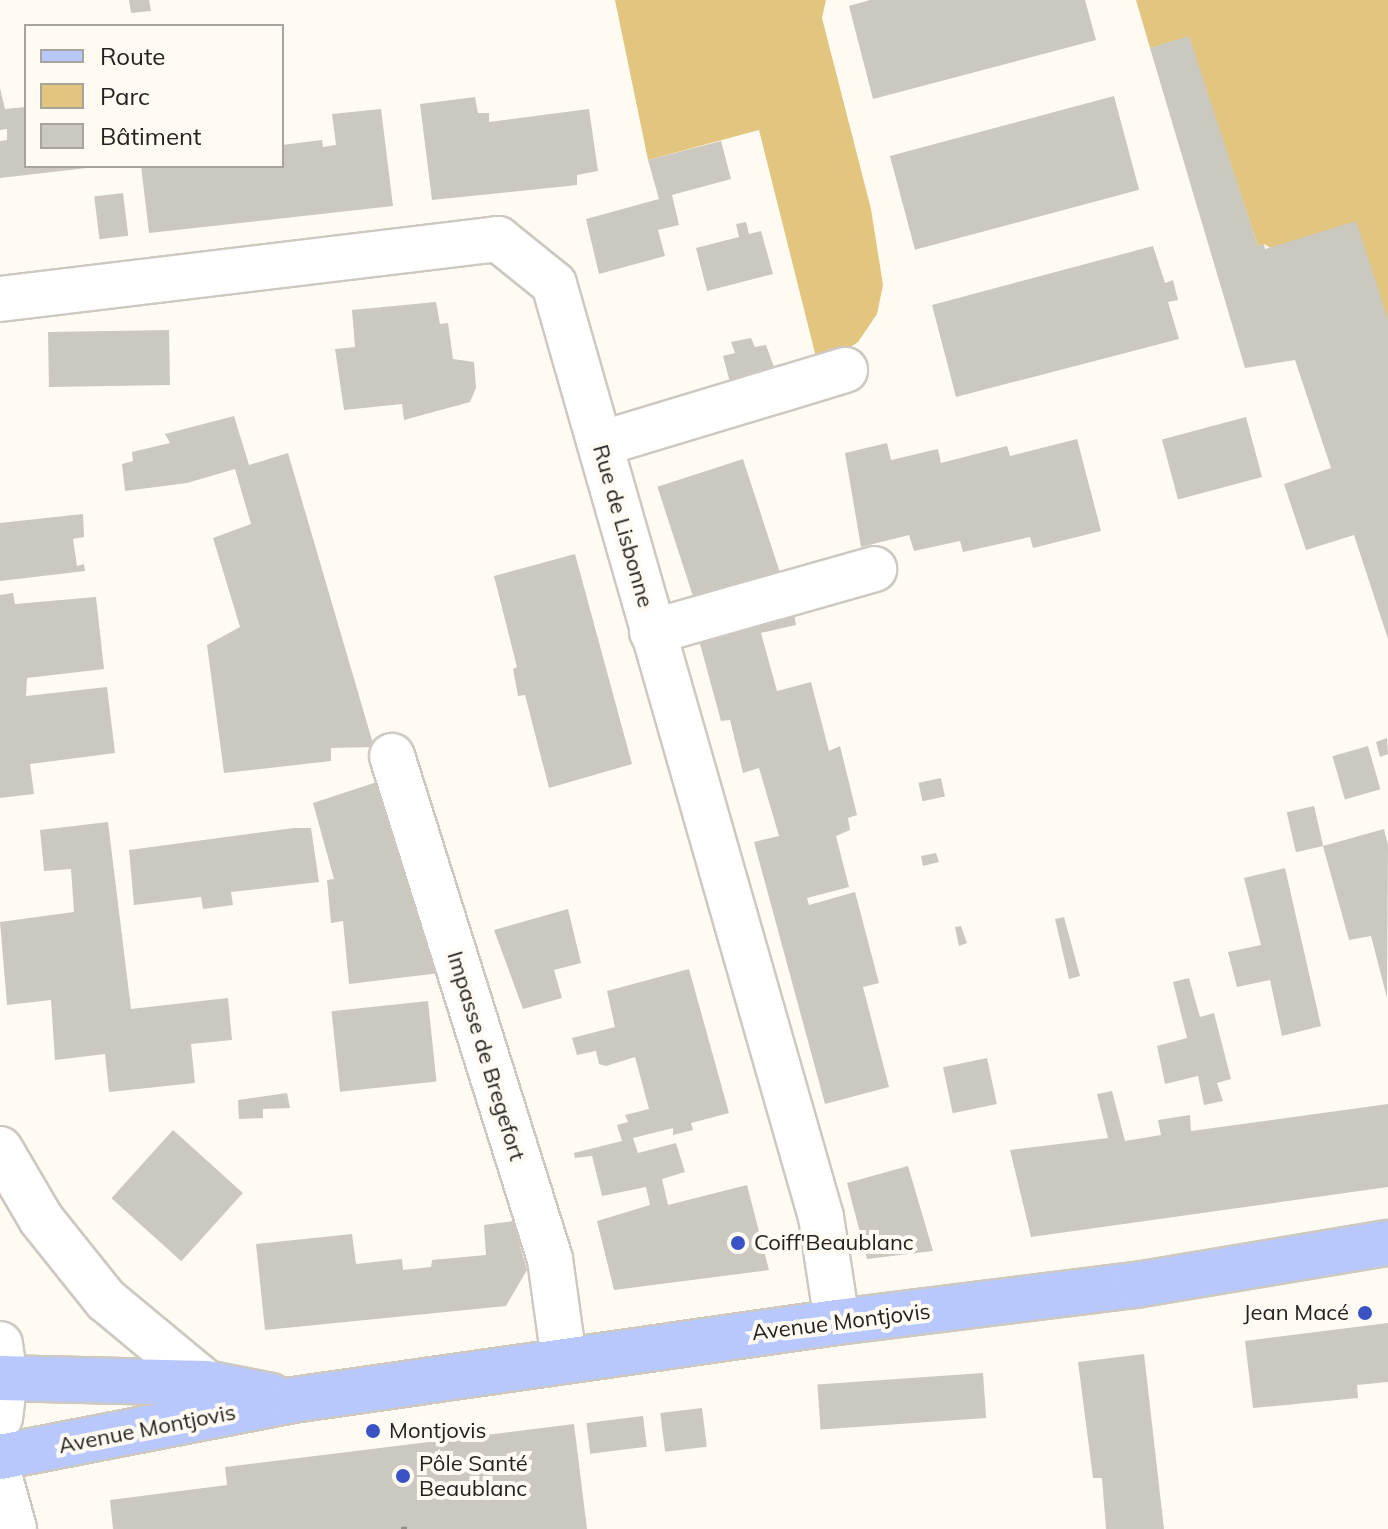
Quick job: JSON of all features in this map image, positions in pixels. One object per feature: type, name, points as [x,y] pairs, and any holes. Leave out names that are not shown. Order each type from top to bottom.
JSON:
[{"type":"main road","name":"Avenue Montjovis","points":[[0,1457],[293,1400],[837,1322],[1136,1285],[1388,1243]]},
{"type":"main road","name":"Avenue Montjovis","points":[[1,1380],[206,1383],[293,1400]]},
{"type":"street","name":"Rue de Lisbonne","points":[[0,299],[498,239],[554,284],[821,1217],[837,1322]]},
{"type":"street","points":[[600,444],[845,370]]},
{"type":"street","points":[[652,632],[874,569]]},
{"type":"street","name":"Impasse de Bregefort","points":[[392,756],[550,1259],[564,1360]]},
{"type":"street","points":[[0,1149],[41,1219],[106,1300],[206,1383]]},
{"type":"street","points":[[0,1478],[14,1529]]},
{"type":"path","points":[[401,1529],[412,1528]]},
{"type":"green space","points":[[615,0],[826,0],[822,18],[871,209],[883,285],[877,314],[858,342],[839,355],[816,357],[759,130],[648,160]]},
{"type":"green space","points":[[1136,0],[1388,0],[1388,319],[1264,244],[1258,246],[1188,37],[1150,48]]},
{"type":"building","points":[[129,0],[149,0],[151,11],[131,13]]},
{"type":"building","points":[[870,0],[1085,0],[1096,40],[873,99],[849,6]]},
{"type":"building","points":[[1189,36],[1258,246],[1264,244],[1265,249],[1356,221],[1388,319],[1388,639],[1354,535],[1306,550],[1284,484],[1331,468],[1295,360],[1245,368],[1150,48]]},
{"type":"building","points":[[0,88],[5,109],[24,107],[24,168],[87,168],[0,178],[0,141],[7,140],[7,129],[0,130]]},
{"type":"building","points":[[1114,96],[1139,190],[915,250],[890,156]]},
{"type":"building","points":[[475,97],[478,113],[489,113],[489,122],[589,109],[598,171],[577,175],[577,185],[432,200],[420,104]]},
{"type":"building","points":[[381,109],[393,206],[149,233],[141,168],[284,168],[284,145],[322,140],[323,147],[336,145],[332,114]]},
{"type":"building","points":[[721,141],[731,179],[672,195],[679,225],[658,230],[665,256],[599,274],[586,219],[659,199],[648,160]]},
{"type":"building","points":[[123,193],[128,236],[99,239],[94,197]]},
{"type":"building","points":[[746,222],[749,234],[761,231],[773,274],[707,291],[696,248],[739,237],[736,224]]},
{"type":"building","points":[[1153,246],[1165,283],[1173,280],[1178,300],[1168,302],[1179,339],[956,397],[932,305]]},
{"type":"building","points":[[436,302],[440,324],[448,323],[453,359],[474,362],[476,388],[470,402],[404,420],[402,404],[344,410],[335,349],[355,347],[352,310]]},
{"type":"building","points":[[169,330],[170,385],[49,387],[48,332]]},
{"type":"building","points":[[751,338],[755,347],[766,345],[775,370],[732,390],[723,356],[735,353],[731,342]]},
{"type":"building","points":[[234,416],[249,465],[288,453],[374,747],[331,748],[331,761],[224,773],[207,645],[240,627],[213,538],[251,524],[235,469],[187,483],[125,491],[122,464],[133,461],[132,452],[170,443],[165,434]]},
{"type":"building","points":[[1246,417],[1262,477],[1178,499],[1162,440]]},
{"type":"building","points":[[1077,439],[1101,531],[1033,548],[1030,537],[963,552],[960,541],[914,551],[909,535],[861,547],[845,453],[887,443],[891,460],[938,449],[941,463],[1007,446],[1010,456]]},
{"type":"building","points":[[743,459],[784,585],[699,613],[657,487]]},
{"type":"building","points":[[83,514],[84,537],[73,539],[77,566],[84,564],[85,571],[0,581],[0,523]]},
{"type":"building","points":[[575,554],[632,764],[549,788],[525,695],[518,696],[513,669],[517,667],[494,576]]},
{"type":"building","points":[[13,593],[15,604],[96,597],[104,669],[27,678],[26,696],[107,687],[115,753],[30,764],[34,794],[0,798],[0,595]]},
{"type":"building","points":[[793,609],[796,625],[761,633],[777,691],[811,682],[829,751],[840,746],[857,815],[848,818],[850,830],[836,836],[849,887],[807,898],[809,905],[855,892],[879,983],[863,987],[889,1087],[825,1104],[754,842],[779,836],[759,768],[743,773],[730,720],[721,721],[697,633]]},
{"type":"building","points":[[1387,738],[1388,754],[1380,757],[1376,742]]},
{"type":"building","points":[[1368,746],[1380,789],[1345,799],[1332,756]]},
{"type":"building","points":[[941,778],[945,797],[922,801],[919,783]]},
{"type":"building","points":[[383,780],[440,973],[349,984],[343,921],[331,923],[327,880],[334,879],[313,803]]},
{"type":"building","points":[[1314,806],[1323,846],[1296,852],[1287,812]]},
{"type":"building","points":[[108,822],[131,1009],[228,998],[232,1040],[191,1044],[195,1083],[109,1092],[105,1054],[55,1060],[51,1000],[7,1005],[0,922],[74,912],[71,869],[44,871],[40,830]]},
{"type":"building","points":[[311,828],[319,882],[231,892],[233,905],[203,909],[201,897],[134,905],[129,850]]},
{"type":"building","points":[[1384,829],[1388,845],[1387,998],[1371,936],[1349,940],[1323,846]]},
{"type":"building","points":[[936,853],[939,862],[923,866],[921,856]]},
{"type":"building","points":[[1285,868],[1321,1026],[1282,1036],[1270,980],[1237,987],[1228,952],[1261,945],[1244,878]]},
{"type":"building","points":[[568,909],[581,963],[554,970],[562,998],[523,1009],[494,930]]},
{"type":"building","points":[[1064,917],[1080,976],[1069,979],[1055,919]]},
{"type":"building","points":[[961,926],[967,943],[959,946],[955,927]]},
{"type":"building","points":[[689,969],[729,1113],[691,1123],[693,1130],[673,1135],[673,1128],[633,1138],[638,1153],[676,1143],[685,1172],[662,1179],[668,1205],[747,1185],[769,1270],[614,1290],[597,1221],[650,1205],[646,1187],[602,1196],[592,1156],[575,1158],[574,1153],[622,1141],[617,1125],[628,1122],[625,1115],[649,1109],[635,1057],[606,1066],[599,1064],[596,1051],[577,1055],[572,1038],[615,1027],[607,991]]},
{"type":"building","points":[[1189,978],[1200,1017],[1214,1013],[1231,1079],[1217,1083],[1223,1101],[1204,1105],[1198,1076],[1165,1084],[1157,1046],[1187,1038],[1173,982]]},
{"type":"building","points":[[428,1001],[436,1082],[340,1092],[332,1011]]},
{"type":"building","points":[[987,1058],[997,1104],[953,1113],[943,1067]]},
{"type":"building","points":[[1112,1091],[1125,1141],[1161,1135],[1158,1120],[1190,1115],[1191,1131],[1388,1104],[1388,1187],[1031,1237],[1010,1150],[1108,1138],[1097,1094]]},
{"type":"building","points":[[287,1093],[290,1108],[263,1109],[263,1118],[239,1119],[238,1100]]},
{"type":"building","points":[[173,1130],[243,1193],[181,1261],[111,1198]]},
{"type":"building","points":[[908,1166],[933,1251],[867,1259],[847,1183]]},
{"type":"building","points":[[513,1221],[527,1270],[506,1306],[265,1330],[256,1244],[352,1234],[356,1264],[402,1259],[403,1270],[431,1267],[432,1260],[486,1255],[484,1225]]},
{"type":"building","points":[[1388,1323],[1388,1382],[1357,1385],[1358,1398],[1253,1408],[1245,1341]]},
{"type":"building","points":[[1144,1354],[1164,1529],[1106,1529],[1102,1478],[1093,1478],[1078,1362]]},
{"type":"building","points":[[983,1373],[986,1418],[821,1429],[817,1385]]},
{"type":"building","points":[[702,1408],[707,1447],[665,1452],[660,1413]]},
{"type":"building","points":[[643,1416],[647,1447],[590,1454],[586,1423]]},
{"type":"building","name":"Pôle Santé Beaublanc","points":[[574,1424],[587,1529],[113,1529],[110,1500],[227,1485],[225,1467]]},
{"type":"place","name":"Coiff'Beaublanc","points":[[738,1243]]},
{"type":"place","name":"Jean Macé","points":[[1365,1313]]},
{"type":"place","name":"Montjovis","points":[[373,1431]]},
{"type":"place","name":"Pôle Santé Beaublanc","points":[[403,1476]]}]
